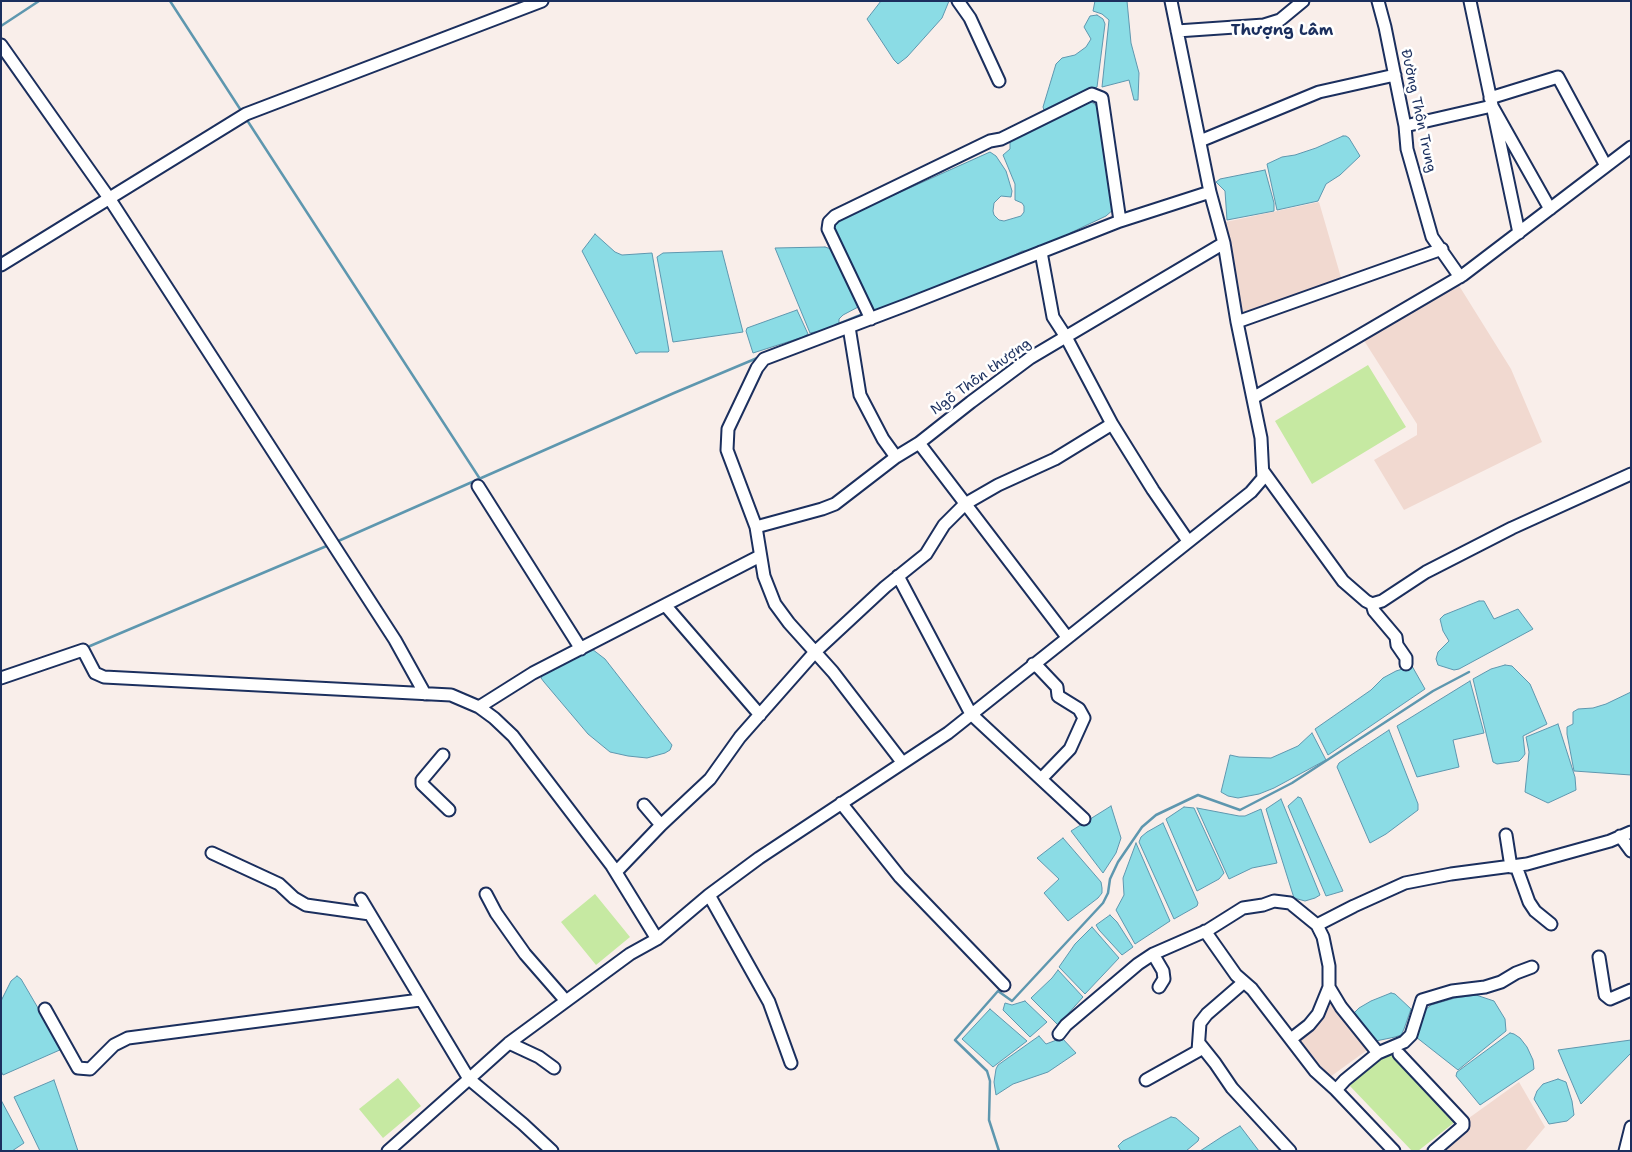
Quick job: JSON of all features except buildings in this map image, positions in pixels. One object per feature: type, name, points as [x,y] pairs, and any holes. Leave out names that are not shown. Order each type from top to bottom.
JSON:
[{"type":"street","points":[[1,265],[246,114],[542,1]]},
{"type":"street","points":[[958,1],[970,18],[999,81]]},
{"type":"street","points":[[388,1151],[509,1043],[630,954],[657,939],[709,895],[759,858],[948,733],[1250,492],[1264,478],[1261,438],[1237,322],[1224,243],[1210,192],[1171,1]]},
{"type":"street","points":[[1177,31],[1264,26],[1280,20],[1303,1]]},
{"type":"street","name":"Đường Thôn Trung","points":[[1378,1],[1395,74],[1408,149],[1432,237],[1460,277]]},
{"type":"street","points":[[1470,1],[1519,233]]},
{"type":"street","points":[[1,45],[109,198],[395,640],[425,694]]},
{"type":"street","points":[[1200,141],[1319,92],[1395,74]]},
{"type":"street","points":[[1405,126],[1491,102],[1558,77],[1606,166]]},
{"type":"street","points":[[871,319],[828,229],[829,222],[835,216],[981,145],[1001,139],[1092,94],[1102,98],[1120,221]]},
{"type":"street","points":[[1491,102],[1550,209]]},
{"type":"street","points":[[1253,398],[1460,277],[1631,147]]},
{"type":"street","points":[[902,762],[833,672],[788,624],[775,604],[764,576],[756,527],[728,450],[728,429],[757,368],[764,358],[871,319],[1120,221],[1210,192]]},
{"type":"street","name":"Ngõ Thôn thượng","points":[[756,527],[822,510],[835,504],[896,457],[919,443],[1030,358],[1224,243]]},
{"type":"street","points":[[1237,322],[1442,249]]},
{"type":"street","points":[[1041,252],[1053,317],[1066,337],[1112,424],[1153,490],[1188,541]]},
{"type":"street","points":[[849,327],[860,395],[883,439],[896,457]]},
{"type":"street","points":[[616,872],[661,825],[710,779],[740,737],[814,652],[898,576],[926,554],[944,525],[965,504],[998,485],[1055,459],[1112,424]]},
{"type":"street","points":[[919,443],[1067,637]]},
{"type":"street","points":[[1263,471],[1343,581],[1372,604],[1382,601],[1426,572],[1512,528],[1631,474]]},
{"type":"street","points":[[478,486],[581,649]]},
{"type":"street","points":[[479,706],[533,673],[760,556]]},
{"type":"street","points":[[898,576],[971,714],[1084,819]]},
{"type":"street","points":[[1372,604],[1374,611],[1396,637],[1398,645],[1406,658],[1406,664]]},
{"type":"street","points":[[665,605],[760,715]]},
{"type":"street","points":[[1,678],[84,650],[95,673],[104,677],[451,695],[479,706],[513,736],[616,872],[657,939]]},
{"type":"street","points":[[1033,664],[1057,687],[1058,696],[1079,708],[1084,718],[1070,749],[1041,779]]},
{"type":"street","points":[[443,755],[422,780],[422,784],[449,810]]},
{"type":"street","points":[[841,804],[900,877],[1004,985]]},
{"type":"street","points":[[644,805],[661,825]]},
{"type":"street","points":[[1317,925],[1405,883],[1554,858],[1626,834],[1631,851]]},
{"type":"street","points":[[1506,835],[1514,866],[1529,902],[1535,911],[1551,924]]},
{"type":"street","points":[[212,853],[279,884],[294,898],[306,905],[370,914]]},
{"type":"street","points":[[486,894],[496,913],[525,954],[566,1001]]},
{"type":"street","points":[[709,895],[769,1002],[791,1063]]},
{"type":"street","points":[[361,899],[468,1079],[523,1124],[552,1151]]},
{"type":"street","points":[[1058,1034],[1130,970],[1152,954],[1205,931],[1243,908],[1274,901],[1290,903],[1317,925],[1324,937],[1329,966],[1329,987],[1318,1014],[1309,1025],[1290,1040]]},
{"type":"street","points":[[1205,931],[1236,975],[1252,990],[1315,1071],[1336,1090],[1394,1151]]},
{"type":"street","points":[[1152,954],[1163,971],[1164,979],[1159,988]]},
{"type":"street","points":[[1599,957],[1605,995],[1610,999],[1631,990]]},
{"type":"street","points":[[1336,1090],[1345,1080],[1378,1053],[1404,1042],[1411,1035],[1422,1000],[1452,991],[1485,987],[1501,982],[1516,973],[1532,967]]},
{"type":"street","points":[[1146,1080],[1198,1051],[1200,1023],[1207,1014],[1244,982]]},
{"type":"street","points":[[1329,987],[1341,1007],[1378,1053]]},
{"type":"street","points":[[45,1009],[78,1068],[90,1069],[114,1045],[128,1038],[420,1000]]},
{"type":"street","points":[[1199,1042],[1232,1088],[1290,1151]]},
{"type":"street","points":[[509,1043],[539,1057],[554,1068]]},
{"type":"street","points":[[1399,1054],[1463,1122],[1463,1126],[1434,1151]]},
{"type":"street","points":[[1624,1151],[1631,1127]]},
{"type":"shaded area","points":[[1319,202],[1342,281],[1244,316],[1221,223]]},
{"type":"shaded area","points":[[1458,284],[1511,369],[1542,442],[1404,510],[1374,460],[1417,435],[1417,424],[1363,339]]},
{"type":"shaded area","points":[[1329,993],[1370,1048],[1330,1077],[1298,1038]]},
{"type":"shaded area","points":[[1519,1082],[1545,1127],[1525,1151],[1423,1151]]},
{"type":"green space","points":[[1368,365],[1406,427],[1312,484],[1275,421]]},
{"type":"green space","points":[[595,894],[630,937],[596,965],[561,922]]},
{"type":"green space","points":[[1394,1049],[1460,1118],[1418,1151],[1412,1151],[1349,1085]]},
{"type":"green space","points":[[398,1078],[421,1106],[383,1138],[359,1109]]},
{"type":"water","points":[[881,1],[949,1],[942,18],[907,57],[898,64],[867,19]]},
{"type":"water","points":[[1095,1],[1127,1],[1131,43],[1139,73],[1138,100],[1134,100],[1129,80],[1102,87],[1109,20],[1102,14],[1093,11]]},
{"type":"water","points":[[1097,15],[1103,19],[1105,24],[1097,87],[1048,110],[1044,110],[1043,107],[1056,64],[1062,58],[1075,55],[1086,47],[1091,39],[1084,27],[1090,16]]},
{"type":"water","points":[[1091,102],[1095,104],[1102,115],[1115,208],[1106,216],[1070,233],[1066,238],[1029,251],[1022,251],[1002,262],[875,312],[871,310],[834,228],[838,220],[990,152],[996,156],[1006,171],[1012,191],[1011,197],[1001,196],[994,203],[994,215],[999,220],[1004,221],[1021,216],[1024,212],[1024,206],[1015,200],[1015,184],[1003,155],[1010,149],[1010,140],[1081,105]]},
{"type":"water","points":[[1343,136],[1349,138],[1360,156],[1340,175],[1326,184],[1318,201],[1277,210],[1267,164],[1282,157],[1316,148]]},
{"type":"water","points":[[1265,170],[1274,203],[1274,211],[1227,220],[1225,191],[1216,182],[1220,179]]},
{"type":"water","points":[[595,234],[615,252],[622,255],[652,253],[668,352],[640,352],[636,354],[582,251]]},
{"type":"water","points":[[825,247],[834,250],[860,306],[843,315],[839,319],[839,324],[834,328],[810,333],[775,248]]},
{"type":"water","points":[[722,251],[743,332],[673,342],[657,257],[663,253]]},
{"type":"water","points":[[797,310],[808,334],[753,353],[746,331],[747,328]]},
{"type":"water","points":[[1479,601],[1484,601],[1494,619],[1518,609],[1533,629],[1459,669],[1454,670],[1438,665],[1436,659],[1438,652],[1449,641],[1443,631],[1440,619],[1444,615]]},
{"type":"water","points":[[592,649],[605,659],[672,745],[670,750],[647,758],[610,752],[588,734],[541,678],[543,674]]},
{"type":"water","points":[[1505,665],[1512,666],[1530,684],[1547,724],[1523,736],[1525,754],[1519,761],[1497,764],[1493,762],[1473,679],[1491,669]]},
{"type":"water","points":[[1412,666],[1425,689],[1328,755],[1315,729],[1371,690],[1383,678]]},
{"type":"water","points":[[1470,681],[1484,733],[1453,740],[1459,767],[1417,777],[1397,726]]},
{"type":"water","points":[[1631,692],[1631,775],[1574,771],[1567,734],[1567,727],[1573,724],[1573,712],[1578,709],[1593,708],[1606,704]]},
{"type":"water","points":[[1558,724],[1575,777],[1576,790],[1548,803],[1525,792],[1529,752],[1526,737]]},
{"type":"water","points":[[1389,730],[1418,804],[1418,810],[1386,834],[1370,843],[1337,767],[1339,763]]},
{"type":"water","points":[[1312,733],[1326,760],[1259,794],[1238,798],[1221,792],[1230,755],[1271,758],[1298,746]]},
{"type":"water","points":[[1298,797],[1301,798],[1343,891],[1326,896],[1288,806]]},
{"type":"water","points":[[1281,799],[1320,895],[1305,901],[1294,898],[1266,809]]},
{"type":"water","points":[[1111,806],[1121,838],[1116,853],[1103,873],[1071,831]]},
{"type":"water","points":[[1184,807],[1194,808],[1224,873],[1219,879],[1197,891],[1166,819]]},
{"type":"water","points":[[1197,808],[1239,816],[1245,816],[1261,809],[1277,863],[1252,868],[1229,879]]},
{"type":"water","points":[[1163,823],[1198,903],[1197,906],[1174,919],[1139,842],[1141,837],[1147,832]]},
{"type":"water","points":[[1063,838],[1101,882],[1102,888],[1102,893],[1098,898],[1068,921],[1044,893],[1059,879],[1037,858]]},
{"type":"water","points":[[1136,843],[1170,921],[1135,944],[1116,910],[1124,895],[1123,878]]},
{"type":"water","points":[[1110,915],[1117,922],[1133,947],[1122,955],[1096,925]]},
{"type":"water","points":[[1092,927],[1119,958],[1085,994],[1059,967],[1075,944]]},
{"type":"water","points":[[1058,970],[1083,997],[1058,1025],[1031,998]]},
{"type":"water","points":[[17,976],[21,979],[62,1049],[3,1075],[1,1071],[1,1001],[11,981]]},
{"type":"water","points":[[1391,993],[1395,994],[1411,1009],[1404,1029],[1401,1035],[1371,1042],[1351,1016],[1359,1008],[1371,1001]]},
{"type":"water","points":[[1476,995],[1494,1001],[1505,1019],[1506,1031],[1458,1070],[1416,1037],[1425,1010],[1431,1005],[1455,998]]},
{"type":"water","points":[[1025,1001],[1047,1022],[1030,1037],[1003,1010],[1005,1003],[1012,1005]]},
{"type":"water","points":[[990,1009],[1027,1041],[993,1067],[962,1039]]},
{"type":"water","points":[[1510,1033],[1520,1038],[1527,1047],[1533,1060],[1534,1069],[1480,1105],[1456,1076],[1457,1072]]},
{"type":"water","points":[[1039,1036],[1046,1044],[1062,1038],[1076,1053],[1048,1072],[1013,1084],[996,1095],[994,1082],[998,1065]]},
{"type":"water","points":[[1631,1040],[1631,1053],[1581,1104],[1558,1050]]},
{"type":"water","points":[[1558,1079],[1566,1082],[1574,1115],[1567,1121],[1549,1124],[1534,1099],[1537,1091],[1543,1084]]},
{"type":"water","points":[[54,1080],[78,1151],[40,1151],[14,1097]]},
{"type":"water","points":[[1,1100],[24,1143],[12,1151],[1,1151]]},
{"type":"water","points":[[1171,1117],[1176,1118],[1199,1138],[1186,1151],[1121,1151],[1118,1146],[1123,1141]]},
{"type":"water","points":[[1240,1126],[1259,1151],[1200,1151],[1223,1136]]},
{"type":"waterway","points":[[1,26],[39,1]]},
{"type":"waterway","points":[[170,1],[242,112]]},
{"type":"waterway","points":[[245,117],[480,479]]},
{"type":"waterway","points":[[836,325],[863,314]]},
{"type":"waterway","points":[[336,542],[762,356]]},
{"type":"waterway","points":[[90,646],[329,545]]},
{"type":"waterway","points":[[999,1151],[989,1120],[990,1081],[987,1071],[955,1040],[998,991],[1012,1001],[1103,903],[1108,893],[1110,879],[1118,862],[1142,827],[1156,815],[1198,795],[1240,810],[1292,783],[1433,691],[1469,672]]},
{"type":"district","name":"Thượng Lâm","points":[[1282,31]]}]
